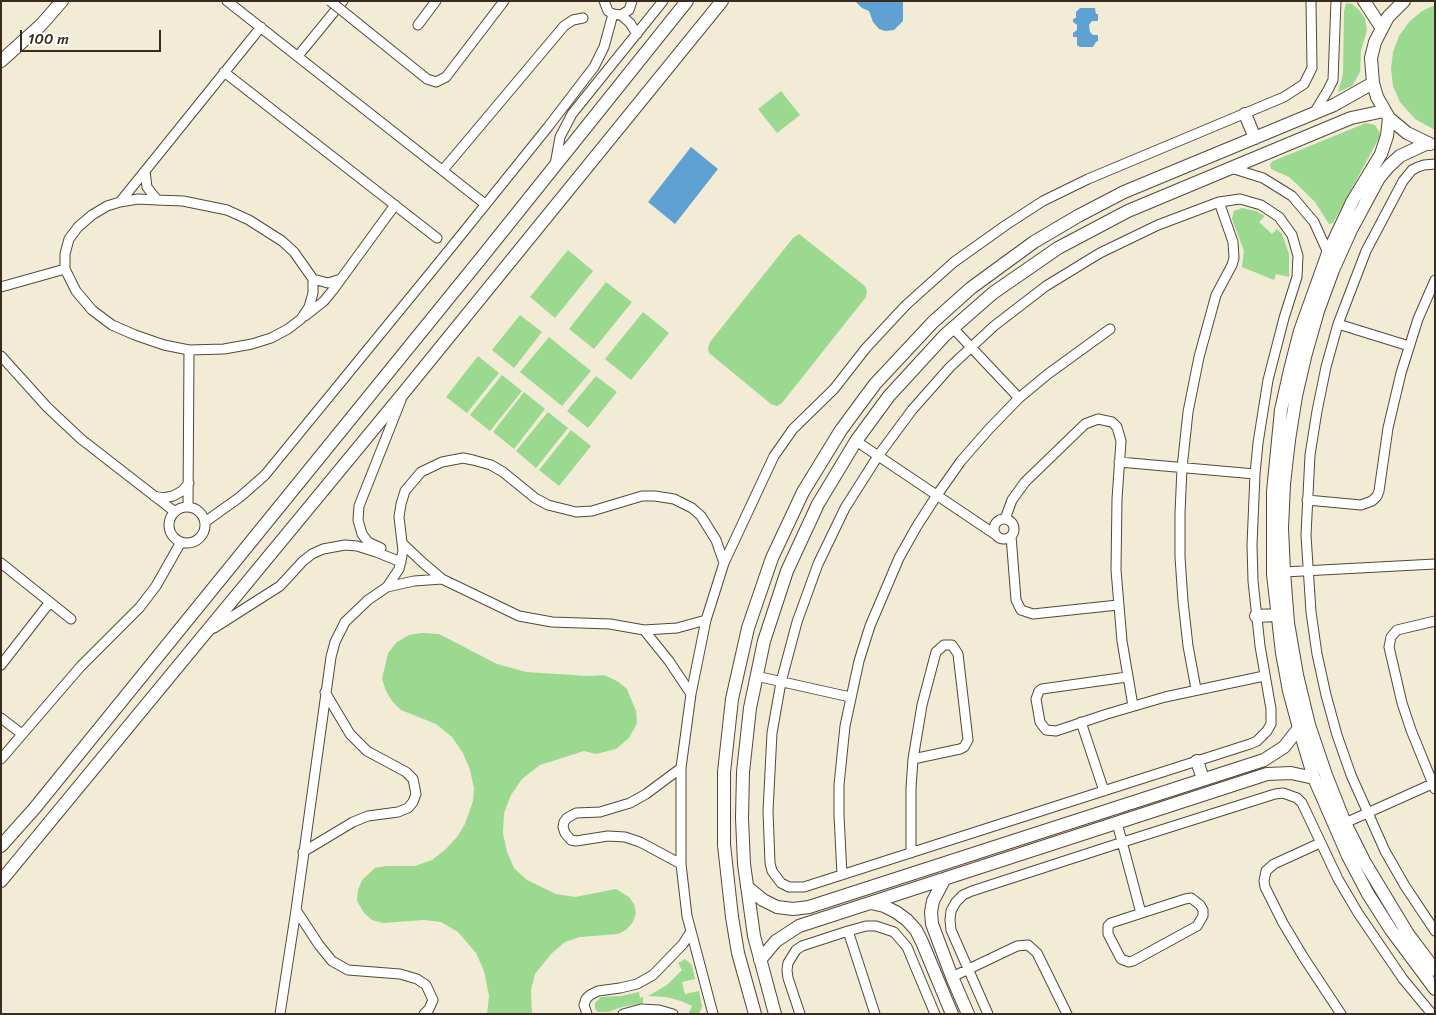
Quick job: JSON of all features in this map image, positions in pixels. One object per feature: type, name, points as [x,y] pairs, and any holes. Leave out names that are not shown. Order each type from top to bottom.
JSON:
[{"type":"street","points":[[1,61],[36,30],[62,1]]},
{"type":"street","points":[[227,1],[485,204]]},
{"type":"street","points":[[330,1],[426,80],[436,82],[446,77],[504,1]]},
{"type":"street","points":[[298,56],[343,1]]},
{"type":"street","points":[[418,25],[436,1]]},
{"type":"street","points":[[604,1],[608,10],[630,23],[637,34]]},
{"type":"street","points":[[205,522],[240,497],[265,475],[553,120],[594,67],[617,15],[629,10],[632,1]]},
{"type":"street","points":[[555,165],[560,137],[567,121],[577,106],[663,1]]},
{"type":"street","points":[[1,846],[482,257],[687,1]]},
{"type":"street","points":[[1,881],[405,391],[722,1]]},
{"type":"street","points":[[713,1014],[690,933],[681,864],[680,768],[691,694],[706,620],[724,563],[762,478],[774,456],[799,423],[834,389],[885,326],[954,262],[1006,225],[1067,189],[1245,114],[1292,92],[1304,84],[1312,68],[1311,1]]},
{"type":"street","points":[[1313,114],[1333,80],[1336,1]]},
{"type":"street","points":[[1364,1],[1381,27]]},
{"type":"street","points":[[1404,1],[1393,11],[1381,27],[1375,42],[1371,58],[1373,83],[1377,97],[1387,114],[1407,133],[1431,144]]},
{"type":"street","points":[[444,170],[564,26],[573,20],[583,18]]},
{"type":"street","points":[[120,202],[261,27]]},
{"type":"street","points":[[224,72],[437,238]]},
{"type":"street","points":[[755,1014],[738,953],[728,890],[724,845],[724,772],[727,736],[739,663],[759,593],[787,525],[821,460],[858,406],[894,363],[933,322],[971,288],[1012,256],[1078,216],[1124,192],[1313,114],[1344,100],[1373,83]]},
{"type":"street","points":[[1245,114],[1255,138]]},
{"type":"street","points":[[775,1014],[760,960],[747,887],[742,818],[743,772],[748,724],[756,676],[775,605],[802,537],[818,504],[856,441],[895,389],[949,331],[1014,277],[1073,239],[1128,211],[1351,118],[1387,114]]},
{"type":"street","points":[[1387,114],[1389,127],[1384,145],[1352,202],[1328,252],[1300,330],[1290,370],[1276,451],[1272,524],[1273,574],[1282,653],[1299,728],[1314,778],[1348,856],[1368,894],[1391,930],[1435,990]]},
{"type":"street","points":[[1431,144],[1400,156],[1379,178],[1351,230],[1318,311],[1296,396],[1289,440],[1284,492],[1284,572],[1288,624],[1297,675],[1309,725],[1326,775],[1345,823],[1364,861],[1408,934],[1435,970]]},
{"type":"street","points":[[1435,164],[1424,165],[1412,170],[1403,181],[1383,215],[1366,251],[1338,324],[1316,411],[1310,455],[1307,500],[1307,570],[1311,612],[1326,695],[1350,775],[1367,814],[1405,886],[1435,931]]},
{"type":"street","points":[[1230,168],[1263,178],[1292,196],[1314,222],[1328,252]]},
{"type":"street","points":[[145,171],[147,187],[157,200]]},
{"type":"street","points":[[342,279],[328,283],[313,279],[294,252],[269,231],[227,210],[183,201],[138,199],[107,206],[92,215],[78,227],[69,239],[65,254],[65,269],[76,291],[92,310],[112,325],[164,345],[189,350],[224,349],[252,344],[271,338],[288,329],[324,301],[342,279],[395,205]]},
{"type":"street","points":[[1229,200],[1246,200],[1261,205],[1271,210],[1286,225],[1292,235],[1298,256],[1297,277],[1268,380],[1255,474],[1252,545],[1256,616],[1272,717],[1268,731],[1257,741],[1197,761],[796,888],[782,883],[772,871],[768,837],[768,785],[772,733],[781,682],[797,622],[818,564],[846,508],[878,456],[912,410],[971,346],[1020,305],[1080,265],[1158,225],[1229,200]]},
{"type":"street","points":[[1196,690],[1187,637],[1181,566],[1180,512],[1182,468],[1188,412],[1199,357],[1216,295],[1234,258],[1233,242],[1219,202]]},
{"type":"street","points":[[1,287],[65,269]]},
{"type":"street","points":[[301,319],[309,307],[313,279]]},
{"type":"street","points":[[1307,500],[1361,505],[1372,501],[1377,496],[1390,419],[1409,346],[1435,280]]},
{"type":"street","points":[[933,322],[971,346],[1019,398]]},
{"type":"street","points":[[1338,324],[1409,346]]},
{"type":"street","points":[[842,874],[839,785],[845,726],[859,661],[883,592],[912,534],[966,455],[1019,398],[1078,350],[1110,329]]},
{"type":"street","points":[[188,507],[189,350]]},
{"type":"street","points":[[1,356],[47,407],[81,439],[175,512]]},
{"type":"street","points":[[364,543],[358,520],[359,506],[405,391]]},
{"type":"street","points":[[1005,519],[1016,494],[1025,482],[1085,424],[1091,420],[1105,419],[1117,427],[1121,440],[1116,534],[1118,605],[1133,706]]},
{"type":"street","points":[[856,441],[996,535],[1003,539],[1011,536]]},
{"type":"street","points":[[280,1014],[330,657],[335,642],[346,622],[368,600],[386,587],[395,576],[401,560],[403,544],[400,517],[405,491],[413,481],[428,467],[463,458],[491,465],[503,472],[535,498],[548,505],[576,512],[592,511],[642,496],[674,499],[692,508],[701,516],[716,540],[724,563]]},
{"type":"street","points":[[1119,462],[1255,474]]},
{"type":"street","points":[[153,496],[163,498],[173,496],[182,491],[189,483]]},
{"type":"street","points":[[188,507],[196,509],[202,514],[205,522],[202,536],[196,541],[189,543],[181,542],[175,538],[169,525],[175,512],[181,508],[188,507]]},
{"type":"street","points":[[996,535],[994,529],[996,522],[1001,519],[1010,521],[1014,527],[1011,536],[1016,600],[1021,610],[1033,614],[1118,605]]},
{"type":"street","points":[[1,759],[81,666],[140,607],[156,586],[181,542]]},
{"type":"street","points":[[207,632],[280,586],[312,554],[334,546],[364,543],[374,545],[401,560]]},
{"type":"street","points":[[403,544],[442,579],[519,616],[552,622],[610,624],[644,630],[677,628],[706,620]]},
{"type":"street","points":[[1,563],[71,619]]},
{"type":"street","points":[[1284,572],[1435,564]]},
{"type":"street","points":[[386,587],[414,581],[442,579]]},
{"type":"street","points":[[1,665],[50,602]]},
{"type":"street","points":[[1256,616],[1277,615]]},
{"type":"street","points":[[1345,823],[1434,786],[1411,730],[1389,647],[1391,637],[1398,630],[1435,621]]},
{"type":"street","points":[[644,630],[691,694]]},
{"type":"street","points":[[910,853],[913,759],[922,705],[936,652],[944,644],[952,645],[958,654],[967,744],[960,749],[913,759]]},
{"type":"street","points":[[756,676],[850,697]]},
{"type":"street","points":[[1128,677],[1046,687],[1039,691],[1036,699],[1040,722],[1046,730],[1056,731],[1133,706],[1196,690],[1264,676]]},
{"type":"street","points":[[303,852],[353,822],[368,816],[398,812],[408,808],[416,794],[414,779],[406,772],[368,751],[350,734],[325,692]]},
{"type":"street","points":[[1,718],[22,734]]},
{"type":"street","points":[[1081,722],[1104,791]]},
{"type":"street","points":[[747,887],[762,900],[777,907],[793,909],[809,907],[1264,760],[1274,755],[1292,738],[1299,728]]},
{"type":"street","points":[[1197,761],[1203,779]]},
{"type":"street","points":[[680,768],[646,794],[630,803],[600,812],[576,813],[567,818],[563,827],[571,840],[624,836],[640,842],[681,864]]},
{"type":"street","points":[[724,772],[743,772]]},
{"type":"street","points":[[760,960],[776,941],[790,930],[799,926],[1267,774],[1291,772],[1314,778]]},
{"type":"street","points":[[988,1014],[951,930],[951,911],[963,895],[1123,842],[1283,793],[1297,798],[1302,803],[1338,879],[1374,938],[1403,979],[1430,1011]]},
{"type":"street","points":[[1117,823],[1141,912]]},
{"type":"street","points":[[1320,843],[1274,864],[1266,871],[1264,881],[1280,916],[1304,958],[1341,1014]]},
{"type":"street","points":[[944,880],[933,901],[931,912],[932,924],[968,1014]]},
{"type":"street","points":[[1185,898],[1191,898],[1200,905],[1203,916],[1197,926],[1133,961],[1124,961],[1118,956],[1108,934],[1108,926],[1114,921],[1141,912],[1185,898]]},
{"type":"street","points":[[871,903],[884,906],[896,912],[916,930],[952,1014]]},
{"type":"street","points":[[296,910],[319,945],[332,961],[340,966],[348,970],[400,974],[417,979],[426,985],[433,1000],[429,1009],[424,1014]]},
{"type":"street","points":[[800,1014],[786,970],[791,956],[802,946],[866,926],[876,926],[894,932],[901,939],[907,947],[935,1014]]},
{"type":"street","points":[[848,931],[874,1014]]},
{"type":"street","points":[[586,1014],[584,1005],[590,995],[598,991],[638,984],[653,975],[673,955],[690,933]]},
{"type":"street","points":[[952,977],[1017,946],[1028,945],[1037,953],[1067,1014]]},
{"type":"street","points":[[623,1014],[641,1009],[659,1010],[673,1014]]},
{"type":"green space","points":[[1346,3],[1352,4],[1359,10],[1365,18],[1367,30],[1361,51],[1360,72],[1352,86],[1338,92],[1343,74],[1344,11]]},
{"type":"green space","points":[[1435,5],[1435,130],[1415,119],[1400,102],[1393,86],[1391,69],[1393,52],[1399,36],[1409,22],[1422,11]]},
{"type":"green space","points":[[781,91],[800,115],[777,133],[758,109]]},
{"type":"green space","points":[[1366,123],[1375,125],[1380,133],[1379,138],[1333,223],[1329,224],[1315,202],[1289,177],[1271,169],[1270,164],[1273,161]]},
{"type":"green space","points":[[1242,208],[1256,211],[1265,216],[1259,222],[1272,234],[1277,229],[1282,234],[1289,254],[1289,277],[1276,274],[1274,280],[1242,267],[1244,251],[1232,219],[1234,211]]},
{"type":"green space","points":[[799,234],[865,286],[867,291],[866,297],[782,403],[777,406],[771,404],[709,353],[708,348],[710,342],[793,238]]},
{"type":"green space","points":[[568,250],[593,271],[555,318],[530,297]]},
{"type":"green space","points":[[606,282],[632,302],[594,349],[569,329]]},
{"type":"green space","points":[[643,312],[669,333],[631,380],[605,359]]},
{"type":"green space","points":[[520,315],[542,332],[514,368],[492,350]]},
{"type":"green space","points":[[549,337],[591,371],[562,406],[520,372]]},
{"type":"green space","points":[[478,356],[499,373],[467,413],[446,397]]},
{"type":"green space","points":[[502,375],[522,391],[490,431],[470,415]]},
{"type":"green space","points":[[596,376],[617,392],[588,428],[567,411]]},
{"type":"green space","points":[[524,392],[545,409],[514,449],[493,432]]},
{"type":"green space","points":[[548,412],[568,428],[536,468],[516,451]]},
{"type":"green space","points":[[571,430],[591,446],[559,486],[539,470]]},
{"type":"green space","points":[[422,633],[439,634],[497,664],[526,672],[588,676],[604,675],[617,681],[627,689],[636,711],[637,723],[629,738],[616,749],[596,754],[584,751],[540,765],[522,779],[511,795],[504,813],[503,833],[507,852],[514,868],[527,880],[556,894],[575,897],[616,889],[629,897],[634,904],[636,913],[633,922],[626,930],[618,934],[580,937],[565,942],[551,954],[535,974],[531,990],[532,1014],[487,1014],[489,996],[484,971],[476,953],[458,932],[441,922],[424,920],[383,923],[372,920],[364,913],[357,901],[358,890],[362,880],[375,868],[415,866],[432,860],[445,850],[457,837],[465,824],[473,801],[474,788],[470,770],[463,753],[452,737],[436,724],[401,710],[392,701],[382,679],[388,653],[397,642],[409,635]]},
{"type":"green space","points":[[685,959],[692,965],[695,979],[682,982],[685,994],[699,991],[702,1007],[699,1014],[690,1014],[692,1006],[681,1001],[666,997],[648,996],[667,985],[682,970],[678,963]]},
{"type":"green space","points":[[639,992],[640,998],[643,997],[643,1003],[608,1012],[598,1012],[595,1009],[595,1003],[601,997],[621,996]]},
{"type":"water","points":[[855,1],[903,1],[903,21],[894,30],[885,31],[879,29],[873,22],[869,11],[862,8]]},
{"type":"water","points":[[1080,8],[1095,8],[1096,14],[1098,14],[1098,21],[1092,21],[1089,25],[1090,32],[1093,35],[1098,35],[1098,41],[1093,47],[1080,47],[1077,45],[1077,37],[1073,37],[1073,33],[1077,30],[1077,25],[1073,22],[1073,19],[1076,18],[1076,12]]},
{"type":"water","points":[[691,147],[718,169],[675,224],[648,202]]}]
